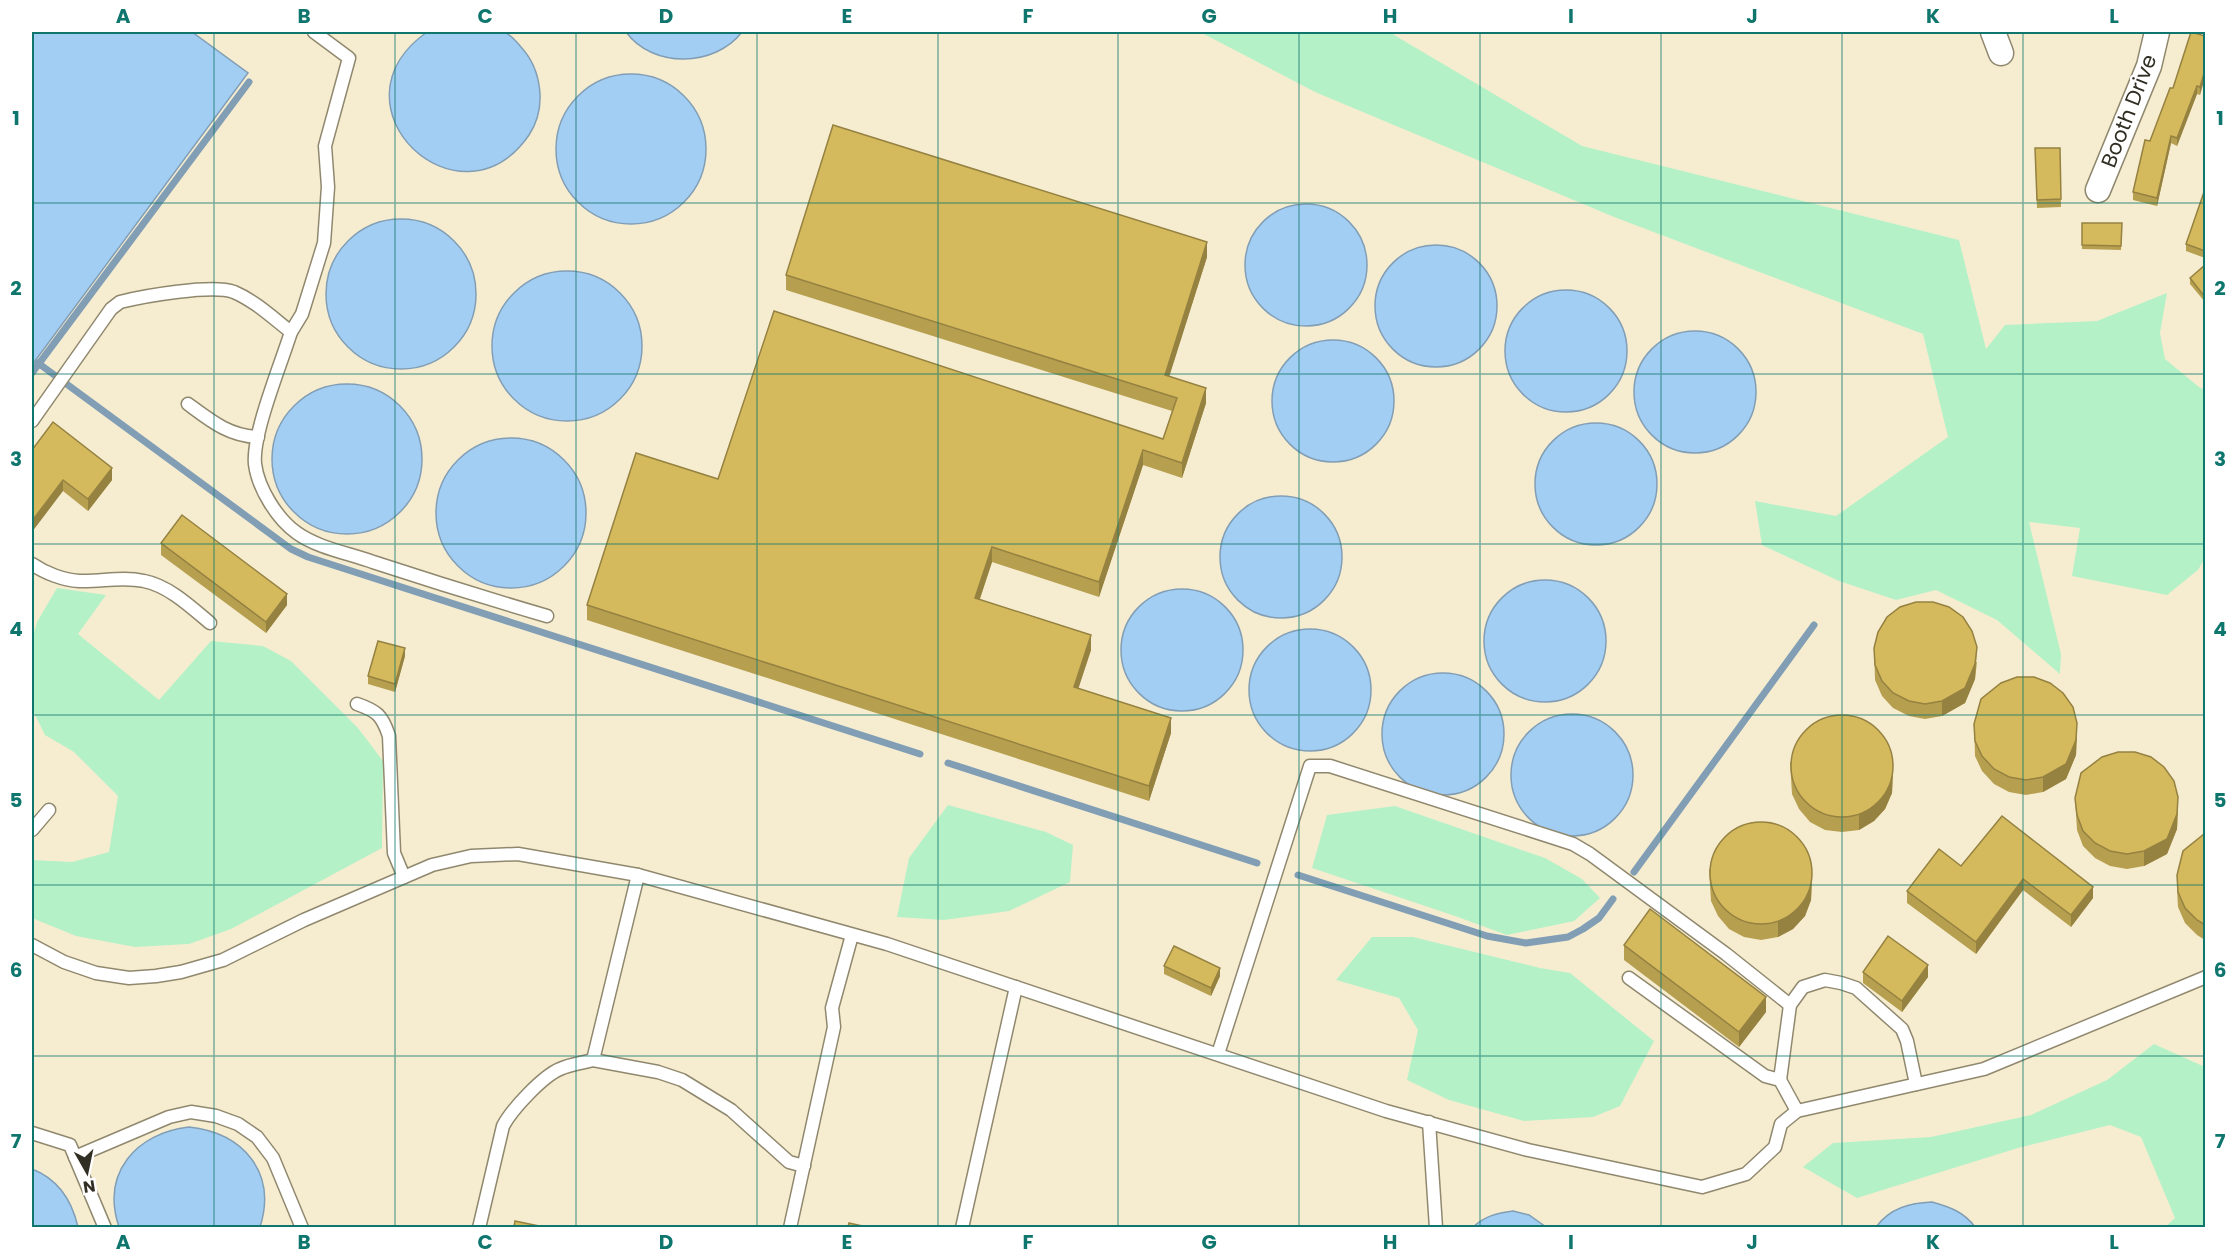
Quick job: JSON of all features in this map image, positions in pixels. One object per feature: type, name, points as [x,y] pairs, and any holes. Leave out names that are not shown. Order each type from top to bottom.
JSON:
[{"type":"street","name":"Booth Drive","points":[[2098,190],[2149,66],[2157,32]]},
{"type":"lane","points":[[314,32],[349,58],[325,146],[328,187],[324,243],[302,314],[291,332],[258,437],[255,464],[260,480],[274,510],[284,523],[313,542],[547,616]]},
{"type":"lane","points":[[32,420],[111,309],[120,302],[214,288],[234,292],[256,305],[291,332]]},
{"type":"lane","points":[[188,404],[219,428],[234,434],[258,437]]},
{"type":"lane","points":[[32,564],[45,573],[78,581],[118,578],[145,581],[178,597],[210,623]]},
{"type":"lane","points":[[357,704],[374,710],[384,721],[389,736],[394,853],[404,877]]},
{"type":"lane","points":[[1218,1054],[1310,766],[1330,766],[1573,844],[1590,854],[1726,954],[1790,1005]]},
{"type":"lane","points":[[32,830],[49,810]]},
{"type":"lane","points":[[32,945],[64,962],[96,973],[129,978],[156,976],[223,960],[304,920],[432,865],[471,856],[518,854],[638,875],[887,944],[1386,1111],[1528,1149],[1702,1187],[1746,1174],[1775,1147],[1781,1125],[1797,1111],[1984,1069],[2205,977]]},
{"type":"lane","points":[[593,1060],[638,875]]},
{"type":"lane","points":[[790,1227],[834,1028],[832,1008],[852,935]]},
{"type":"lane","points":[[1629,978],[1765,1076],[1780,1080]]},
{"type":"lane","points":[[1797,1111],[1780,1080],[1790,1005],[1803,987],[1825,980],[1856,988],[1902,1029],[1907,1041],[1916,1084]]},
{"type":"lane","points":[[962,1227],[1016,987]]},
{"type":"lane","points":[[479,1227],[503,1126],[510,1113],[519,1102],[558,1069],[593,1060],[658,1072],[682,1080],[731,1110],[789,1162],[804,1166]]},
{"type":"lane","points":[[75,1157],[169,1117],[191,1113],[216,1116],[238,1124],[257,1137],[273,1158],[302,1227]]},
{"type":"lane","points":[[1429,1122],[1436,1227]]},
{"type":"lane","points":[[32,1133],[70,1146],[105,1227]]},
{"type":"green space","points":[[1200,32],[1389,32],[1582,146],[1959,240],[1986,349],[2005,325],[2097,321],[2167,293],[2160,333],[2165,359],[2205,390],[2205,558],[2198,570],[2167,595],[2072,576],[2080,528],[2029,522],[2061,654],[2060,674],[1997,620],[1936,590],[1896,600],[1839,581],[1762,545],[1755,501],[1836,516],[1948,437],[1923,334],[1614,217],[1315,92]]},
{"type":"green space","points":[[57,588],[106,595],[78,634],[159,700],[211,641],[263,646],[291,661],[358,728],[383,761],[382,848],[231,929],[189,944],[135,947],[76,936],[32,918],[32,860],[72,862],[109,852],[118,796],[74,752],[45,735],[32,709],[32,640],[37,622]]},
{"type":"green space","points":[[948,805],[1046,832],[1073,845],[1070,882],[1009,911],[944,920],[897,917],[909,858]]},
{"type":"green space","points":[[1395,806],[1545,858],[1582,879],[1600,898],[1574,921],[1507,935],[1312,868],[1327,815]]},
{"type":"green space","points":[[1372,937],[1413,937],[1540,968],[1570,973],[1654,1041],[1620,1106],[1593,1117],[1524,1121],[1449,1100],[1407,1080],[1418,1030],[1399,998],[1336,980]]},
{"type":"green space","points":[[2154,1044],[2205,1067],[2205,1227],[2165,1227],[2175,1218],[2141,1137],[2110,1125],[2018,1148],[1857,1198],[1803,1167],[1833,1143],[1931,1137],[2031,1115],[2107,1080]]},
{"type":"water","points":[[479,30],[504,32],[509,34],[528,56],[538,78],[540,101],[538,113],[529,135],[501,162],[469,172],[439,166],[413,149],[395,123],[389,93],[399,62],[427,32]]},
{"type":"water","points":[[32,32],[192,32],[248,73],[32,365]]},
{"type":"water","points":[[626,32],[742,32],[730,44],[716,52],[684,59],[652,53]]},
{"type":"water","points":[[631,74],[660,80],[684,96],[700,120],[706,149],[700,178],[684,202],[660,218],[631,224],[602,218],[578,202],[562,178],[556,149],[562,120],[578,96],[602,80]]},
{"type":"water","points":[[1306,204],[1329,209],[1340,214],[1349,222],[1357,231],[1362,242],[1367,265],[1362,288],[1357,299],[1349,308],[1340,316],[1329,321],[1306,326],[1283,321],[1272,316],[1263,308],[1255,299],[1250,288],[1245,265],[1250,242],[1255,231],[1263,222],[1272,214],[1283,209]]},
{"type":"water","points":[[401,219],[430,225],[454,241],[470,265],[476,294],[470,323],[454,347],[430,363],[401,369],[372,363],[348,347],[332,323],[326,294],[332,265],[348,241],[372,225]]},
{"type":"water","points":[[1436,245],[1459,250],[1470,255],[1479,263],[1487,272],[1492,283],[1497,306],[1492,329],[1487,340],[1479,349],[1470,357],[1459,362],[1436,367],[1413,362],[1402,357],[1393,349],[1385,340],[1380,329],[1375,306],[1380,283],[1385,272],[1393,263],[1402,255],[1413,250]]},
{"type":"water","points":[[567,271],[596,277],[620,293],[636,317],[642,346],[636,375],[620,399],[596,415],[567,421],[538,415],[514,399],[498,375],[492,346],[498,317],[514,293],[538,277]]},
{"type":"water","points":[[1566,290],[1589,295],[1600,300],[1609,308],[1617,317],[1622,328],[1627,351],[1622,374],[1617,385],[1609,394],[1600,402],[1589,407],[1566,412],[1543,407],[1532,402],[1523,394],[1515,385],[1510,374],[1505,351],[1510,328],[1515,317],[1523,308],[1532,300],[1543,295]]},
{"type":"water","points":[[1695,331],[1718,336],[1729,341],[1738,349],[1746,358],[1751,369],[1756,392],[1751,415],[1746,426],[1738,435],[1729,443],[1718,448],[1695,453],[1672,448],[1661,443],[1652,435],[1644,426],[1639,415],[1634,392],[1639,369],[1644,358],[1652,349],[1661,341],[1672,336]]},
{"type":"water","points":[[1333,340],[1356,345],[1367,350],[1376,358],[1384,367],[1389,378],[1394,401],[1389,424],[1384,435],[1376,444],[1367,452],[1356,457],[1333,462],[1310,457],[1299,452],[1290,444],[1282,435],[1277,424],[1272,401],[1277,378],[1282,367],[1290,358],[1299,350],[1310,345]]},
{"type":"water","points":[[347,384],[376,390],[400,406],[416,430],[422,459],[416,488],[400,512],[376,528],[347,534],[318,528],[294,512],[278,488],[272,459],[278,430],[294,406],[318,390]]},
{"type":"water","points":[[1596,423],[1619,428],[1630,433],[1639,441],[1647,450],[1652,461],[1657,484],[1652,507],[1647,518],[1639,527],[1630,535],[1619,540],[1596,545],[1573,540],[1562,535],[1553,527],[1545,518],[1540,507],[1535,484],[1540,461],[1545,450],[1553,441],[1562,433],[1573,428]]},
{"type":"water","points":[[511,438],[540,444],[564,460],[580,484],[586,513],[580,542],[564,566],[540,582],[511,588],[482,582],[458,566],[442,542],[436,513],[442,484],[458,460],[482,444]]},
{"type":"water","points":[[1281,496],[1304,501],[1315,506],[1324,514],[1332,523],[1337,534],[1342,557],[1337,580],[1332,591],[1324,600],[1315,608],[1304,613],[1281,618],[1258,613],[1247,608],[1238,600],[1230,591],[1225,580],[1220,557],[1225,534],[1230,523],[1238,514],[1247,506],[1258,501]]},
{"type":"water","points":[[1545,580],[1568,585],[1579,590],[1588,598],[1596,607],[1601,618],[1606,641],[1601,664],[1596,675],[1588,684],[1579,692],[1568,697],[1545,702],[1522,697],[1511,692],[1502,684],[1494,675],[1489,664],[1484,641],[1489,618],[1494,607],[1502,598],[1511,590],[1522,585]]},
{"type":"water","points":[[1182,589],[1205,594],[1216,599],[1225,607],[1233,616],[1238,627],[1243,650],[1238,673],[1233,684],[1225,693],[1216,701],[1205,706],[1182,711],[1159,706],[1148,701],[1139,693],[1131,684],[1126,673],[1121,650],[1126,627],[1131,616],[1139,607],[1148,599],[1159,594]]},
{"type":"water","points":[[1310,629],[1333,634],[1344,639],[1353,647],[1361,656],[1366,667],[1371,690],[1366,713],[1361,724],[1353,733],[1344,741],[1333,746],[1310,751],[1287,746],[1276,741],[1267,733],[1259,724],[1254,713],[1249,690],[1254,667],[1259,656],[1267,647],[1276,639],[1287,634]]},
{"type":"water","points":[[1443,673],[1466,678],[1477,683],[1486,691],[1494,700],[1499,711],[1504,734],[1499,757],[1494,768],[1486,777],[1477,785],[1466,790],[1443,795],[1420,790],[1409,785],[1400,777],[1392,768],[1387,757],[1382,734],[1387,711],[1392,700],[1400,691],[1409,683],[1420,678]]},
{"type":"water","points":[[1572,714],[1595,719],[1606,724],[1615,732],[1623,741],[1628,752],[1633,775],[1628,798],[1623,809],[1615,818],[1606,826],[1595,831],[1572,836],[1549,831],[1538,826],[1529,818],[1521,809],[1516,798],[1511,775],[1516,752],[1521,741],[1529,732],[1538,724],[1549,719]]},
{"type":"water","points":[[189,1127],[209,1131],[226,1138],[252,1159],[260,1173],[264,1189],[264,1207],[260,1227],[119,1227],[115,1207],[115,1189],[119,1173],[127,1159],[153,1138]]},
{"type":"water","points":[[32,1169],[41,1173],[63,1192],[72,1208],[78,1227],[32,1227]]},
{"type":"water","points":[[1932,1202],[1956,1211],[1966,1217],[1975,1227],[1876,1227],[1894,1211]]},
{"type":"water","points":[[1513,1211],[1529,1215],[1546,1227],[1473,1227],[1492,1216]]},
{"type":"building","points":[[2191,32],[2205,36],[2205,70],[2200,87],[2197,86],[2177,138],[2171,136],[2157,198],[2133,192],[2145,140],[2150,141],[2170,88],[2173,88]]},
{"type":"building","points":[[833,125],[1207,242],[1165,375],[1206,388],[1182,463],[1143,450],[1099,582],[992,547],[975,598],[1091,635],[1074,687],[1171,718],[1149,786],[587,605],[636,453],[718,479],[774,311],[1163,439],[1177,398],[786,275]]},
{"type":"building","points":[[2035,148],[2060,148],[2061,199],[2037,200]]},
{"type":"building","points":[[2205,189],[2205,251],[2186,244]]},
{"type":"building","points":[[2082,223],[2122,223],[2121,246],[2082,245]]},
{"type":"building","points":[[2205,265],[2205,297],[2190,278]]},
{"type":"building","points":[[53,422],[112,468],[88,499],[63,480],[32,521],[32,450]]},
{"type":"building","points":[[182,515],[287,594],[266,622],[161,543]]},
{"type":"building","points":[[1916,602],[1933,602],[1949,607],[1963,617],[1972,631],[1977,647],[1975,664],[1965,688],[1942,701],[1925,704],[1909,701],[1893,693],[1882,681],[1875,665],[1874,648],[1878,632],[1887,617],[1900,607]]},
{"type":"building","points":[[378,641],[405,648],[395,684],[368,676]]},
{"type":"building","points":[[2017,677],[2034,677],[2050,683],[2063,693],[2073,707],[2077,723],[2076,740],[2066,764],[2043,777],[2026,780],[2009,777],[1994,769],[1982,756],[1975,741],[1974,724],[1981,699],[2001,683]]},
{"type":"building","points":[[1842,715],[1862,719],[1878,730],[1889,746],[1893,766],[1889,786],[1878,802],[1862,813],[1842,817],[1822,813],[1806,802],[1795,786],[1791,766],[1795,746],[1806,730],[1822,719]]},
{"type":"building","points":[[2118,752],[2135,752],[2151,757],[2164,767],[2174,781],[2178,797],[2177,814],[2167,839],[2144,851],[2127,854],[2110,851],[2095,843],[2083,831],[2077,815],[2075,798],[2081,773],[2102,757]]},
{"type":"building","points":[[2002,816],[2093,887],[2071,915],[2023,879],[1976,942],[1907,891],[1939,849],[1961,866]]},
{"type":"building","points":[[1761,822],[1781,826],[1797,837],[1808,853],[1812,873],[1808,893],[1797,909],[1781,920],[1761,924],[1741,920],[1725,909],[1714,893],[1710,873],[1714,853],[1725,837],[1741,826]]},
{"type":"building","points":[[2204,834],[2205,925],[2185,908],[2178,892],[2177,875],[2183,851]]},
{"type":"building","points":[[1650,909],[1766,997],[1739,1032],[1624,945]]},
{"type":"building","points":[[1888,936],[1928,965],[1902,1001],[1863,972]]},
{"type":"building","points":[[1174,946],[1220,968],[1211,988],[1164,966]]},
{"type":"building","points":[[515,1221],[544,1227],[514,1227]]},
{"type":"building","points":[[849,1223],[867,1227],[848,1227]]},
{"type":"waterway","points":[[32,373],[249,82]]},
{"type":"waterway","points":[[38,363],[291,549],[308,557],[920,754]]},
{"type":"waterway","points":[[1634,872],[1814,625]]},
{"type":"waterway","points":[[948,763],[1257,863]]},
{"type":"waterway","points":[[1298,875],[1487,936],[1526,943],[1568,937],[1599,918],[1613,899]]}]
